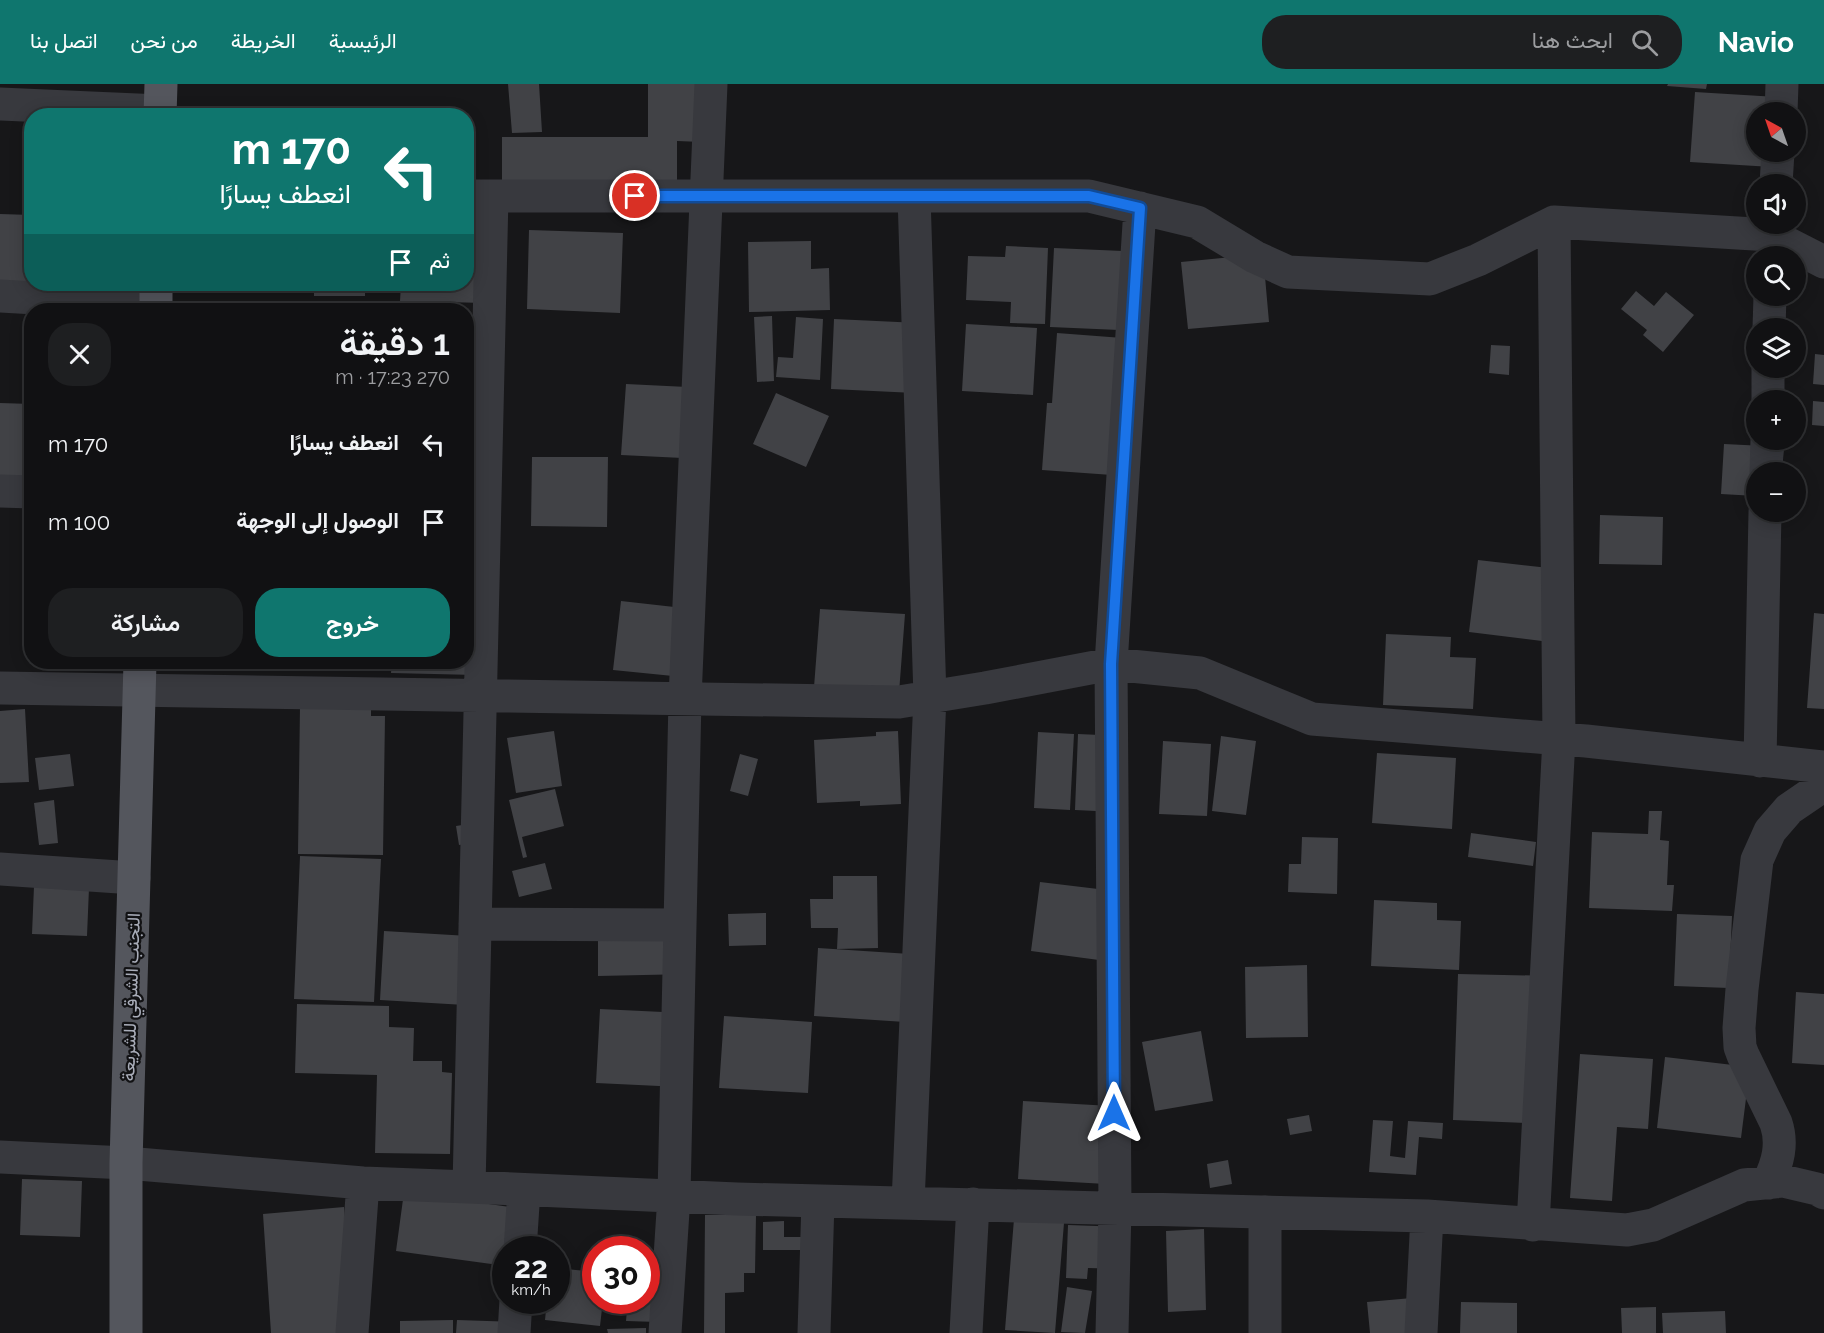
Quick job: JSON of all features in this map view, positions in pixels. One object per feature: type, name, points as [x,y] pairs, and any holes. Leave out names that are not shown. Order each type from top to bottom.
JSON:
[{"type":"main road","name":"التجنب الشرقي للشريعة","points":[[126,1333],[126,1163],[139,676]]},
{"type":"street","points":[[665,1333],[674,1196],[685,699],[711,84]]},
{"type":"street","points":[[1781,102],[1782,84]]},
{"type":"street","points":[[0,104],[160,103]]},
{"type":"street","points":[[470,1187],[480,696],[479,196],[1089,196],[1197,222],[1255,257],[1288,272],[1430,279],[1478,260],[1554,222],[1771,238],[1824,262]]},
{"type":"street","points":[[908,1203],[930,697],[914,196]]},
{"type":"street","points":[[1112,1333],[1115,1208],[1111,664],[1140,208]]},
{"type":"street","points":[[1533,1225],[1559,739],[1554,222]]},
{"type":"street","points":[[0,296],[156,300]]},
{"type":"street","points":[[0,491],[24,492]]},
{"type":"street","points":[[1760,761],[1765,522]]},
{"type":"street","points":[[0,688],[139,676],[480,696],[899,702],[1111,664],[1200,673],[1312,719],[1559,739],[1824,767]]},
{"type":"street","points":[[1768,1183],[1777,1166],[1780,1134],[1743,1055],[1739,1028],[1757,860],[1770,831],[1789,809],[1824,785]]},
{"type":"street","points":[[0,869],[134,878]]},
{"type":"street","points":[[475,924],[680,925]]},
{"type":"street","points":[[0,1157],[126,1163],[363,1183],[818,1201],[1427,1216],[1627,1230],[1653,1225],[1744,1185],[1783,1181],[1817,1189],[1824,1193]]},
{"type":"street","points":[[352,1333],[363,1183]]},
{"type":"street","points":[[521,1236],[524,1190]]},
{"type":"street","points":[[814,1333],[818,1201]]},
{"type":"street","points":[[966,1333],[973,1204]]},
{"type":"street","points":[[1265,1212],[1265,1333]]},
{"type":"street","points":[[1421,1333],[1427,1216]]},
{"type":"street","points":[[514,1333],[515,1314]]},
{"type":"building","points":[[508,84],[539,84],[542,132],[512,133]]},
{"type":"building","points":[[648,84],[703,84],[702,142],[677,141],[677,185],[502,184],[502,137],[648,137]]},
{"type":"building","points":[[1668,84],[1707,84],[1706,89],[1667,86]]},
{"type":"building","points":[[1695,92],[1777,97],[1777,102],[1746,102],[1746,162],[1772,162],[1772,167],[1690,162]]},
{"type":"building","points":[[0,214],[24,215],[24,288],[0,286]]},
{"type":"building","points":[[474,229],[490,230],[486,303],[400,301],[401,291],[474,291]]},
{"type":"building","points":[[529,230],[623,233],[620,313],[527,309]]},
{"type":"building","points":[[811,241],[811,269],[829,268],[830,310],[749,312],[748,242]]},
{"type":"building","points":[[1006,246],[1048,248],[1045,324],[1010,323],[1011,302],[966,300],[968,256],[1005,257]]},
{"type":"building","points":[[1054,248],[1146,252],[1142,331],[1050,327]]},
{"type":"building","points":[[1263,254],[1269,322],[1188,329],[1181,262]]},
{"type":"building","points":[[314,291],[365,291],[365,296],[314,296]]},
{"type":"building","points":[[1636,291],[1654,306],[1666,292],[1694,315],[1663,352],[1643,335],[1647,330],[1621,309]]},
{"type":"building","points":[[772,316],[774,381],[757,382],[754,317]]},
{"type":"building","points":[[796,317],[823,319],[820,380],[776,377],[778,357],[793,358]]},
{"type":"building","points":[[834,319],[919,323],[915,393],[831,389]]},
{"type":"building","points":[[966,324],[1037,328],[1033,395],[962,391]]},
{"type":"building","points":[[1057,333],[1136,339],[1112,475],[1042,470],[1047,403],[1052,403]]},
{"type":"building","points":[[1491,345],[1510,346],[1509,375],[1489,373]]},
{"type":"building","points":[[1815,354],[1824,355],[1824,385],[1813,384]]},
{"type":"building","points":[[626,384],[708,388],[703,459],[621,455]]},
{"type":"building","points":[[776,393],[829,416],[806,467],[753,444]]},
{"type":"building","points":[[1813,401],[1824,402],[1824,426],[1812,425]]},
{"type":"building","points":[[0,403],[24,404],[24,484],[0,483]]},
{"type":"building","points":[[1724,444],[1746,445],[1746,450],[1784,450],[1783,462],[1746,462],[1746,495],[1721,494]]},
{"type":"building","points":[[532,457],[608,457],[607,527],[531,526]]},
{"type":"building","points":[[474,474],[482,485],[474,491]]},
{"type":"building","points":[[1600,515],[1663,517],[1662,565],[1599,564]]},
{"type":"building","points":[[474,548],[480,548],[476,675],[391,673],[391,669],[474,669]]},
{"type":"building","points":[[1478,560],[1567,570],[1558,643],[1469,632]]},
{"type":"building","points":[[621,601],[701,610],[693,678],[613,670]]},
{"type":"building","points":[[820,609],[905,614],[899,693],[814,687]]},
{"type":"building","points":[[1814,613],[1824,614],[1824,709],[1807,708]]},
{"type":"building","points":[[1386,634],[1451,637],[1450,657],[1476,658],[1473,709],[1383,705]]},
{"type":"building","points":[[300,706],[371,706],[371,716],[385,716],[383,855],[298,854]]},
{"type":"building","points":[[25,709],[29,782],[0,783],[0,711]]},
{"type":"building","points":[[554,731],[562,786],[516,793],[507,738]]},
{"type":"building","points":[[898,731],[901,804],[860,806],[860,801],[817,803],[814,740],[876,736],[876,732]]},
{"type":"building","points":[[1038,732],[1074,734],[1070,810],[1034,808]]},
{"type":"building","points":[[1078,734],[1122,736],[1117,812],[1075,810]]},
{"type":"building","points":[[1221,736],[1256,741],[1246,815],[1212,811]]},
{"type":"building","points":[[1163,741],[1211,744],[1207,816],[1159,814]]},
{"type":"building","points":[[1377,753],[1456,758],[1452,829],[1372,823]]},
{"type":"building","points":[[70,754],[74,786],[39,790],[35,758]]},
{"type":"building","points":[[740,754],[758,759],[748,796],[730,791]]},
{"type":"building","points":[[555,789],[564,826],[522,837],[527,857],[523,858],[509,800]]},
{"type":"building","points":[[54,800],[58,843],[39,845],[34,803]]},
{"type":"building","points":[[1649,811],[1662,811],[1660,840],[1669,841],[1667,885],[1674,885],[1672,911],[1589,908],[1592,832],[1648,834]]},
{"type":"building","points":[[475,823],[478,842],[459,845],[456,826]]},
{"type":"building","points":[[1471,833],[1536,842],[1533,866],[1468,857]]},
{"type":"building","points":[[1302,837],[1338,838],[1337,894],[1288,892],[1289,864],[1301,864]]},
{"type":"building","points":[[300,856],[381,859],[374,1002],[294,999]]},
{"type":"building","points":[[545,863],[552,889],[519,897],[512,871]]},
{"type":"building","points":[[833,876],[877,876],[878,948],[837,949],[838,928],[811,928],[810,899],[833,899]]},
{"type":"building","points":[[1040,882],[1123,892],[1114,962],[1031,951]]},
{"type":"building","points":[[34,886],[89,888],[87,936],[32,934]]},
{"type":"building","points":[[1374,900],[1437,903],[1437,920],[1461,921],[1459,970],[1371,966]]},
{"type":"building","points":[[766,913],[766,945],[729,946],[728,914]]},
{"type":"building","points":[[1677,914],[1732,916],[1729,988],[1674,986]]},
{"type":"building","points":[[384,931],[469,936],[465,1005],[380,1000]]},
{"type":"building","points":[[689,939],[690,974],[598,976],[598,941]]},
{"type":"building","points":[[818,948],[910,954],[905,1022],[814,1016]]},
{"type":"building","points":[[1307,965],[1308,1037],[1246,1038],[1245,967]]},
{"type":"building","points":[[1458,974],[1556,976],[1526,1123],[1453,1120]]},
{"type":"building","points":[[1796,992],[1824,994],[1824,1065],[1792,1063]]},
{"type":"building","points":[[297,1004],[389,1006],[389,1027],[414,1028],[413,1061],[442,1061],[442,1072],[452,1073],[450,1154],[375,1153],[377,1075],[295,1073]]},
{"type":"building","points":[[600,1009],[684,1013],[680,1087],[596,1083]]},
{"type":"building","points":[[724,1016],[812,1022],[808,1093],[719,1088]]},
{"type":"building","points":[[1201,1031],[1213,1101],[1155,1111],[1142,1042]]},
{"type":"building","points":[[1580,1054],[1653,1059],[1648,1129],[1617,1127],[1612,1201],[1570,1198]]},
{"type":"building","points":[[1665,1057],[1750,1067],[1741,1138],[1657,1128]]},
{"type":"building","points":[[1023,1101],[1111,1106],[1106,1184],[1018,1179]]},
{"type":"building","points":[[1309,1115],[1312,1131],[1290,1135],[1287,1119]]},
{"type":"building","points":[[1373,1120],[1393,1121],[1390,1156],[1405,1158],[1408,1121],[1443,1123],[1442,1139],[1419,1137],[1416,1175],[1369,1172]]},
{"type":"building","points":[[1228,1160],[1232,1184],[1210,1188],[1207,1164]]},
{"type":"building","points":[[22,1179],[82,1181],[80,1237],[20,1235]]},
{"type":"building","points":[[404,1192],[525,1209],[512,1236],[492,1236],[492,1264],[396,1251]]},
{"type":"building","points":[[344,1207],[353,1333],[271,1333],[263,1214]]},
{"type":"building","points":[[705,1215],[756,1215],[755,1273],[744,1273],[744,1292],[725,1293],[725,1333],[704,1333]]},
{"type":"building","points":[[1014,1219],[1064,1223],[1055,1333],[1005,1330]]},
{"type":"building","points":[[784,1221],[784,1237],[803,1237],[803,1250],[763,1250],[763,1222]]},
{"type":"building","points":[[1068,1225],[1126,1227],[1124,1269],[1088,1268],[1087,1279],[1066,1278]]},
{"type":"building","points":[[1204,1229],[1206,1310],[1168,1312],[1166,1231]]},
{"type":"building","points":[[570,1269],[582,1271],[582,1314],[601,1314],[600,1326],[545,1320],[546,1314],[570,1314]]},
{"type":"building","points":[[1067,1287],[1092,1291],[1085,1333],[1061,1332]]},
{"type":"building","points":[[1412,1298],[1415,1333],[1370,1333],[1367,1302]]},
{"type":"building","points":[[1461,1302],[1517,1303],[1517,1333],[1460,1333]]},
{"type":"building","points":[[1656,1307],[1656,1333],[1622,1333],[1621,1308]]},
{"type":"building","points":[[1725,1311],[1726,1333],[1663,1333],[1662,1313]]},
{"type":"building","points":[[627,1314],[658,1314],[658,1322],[626,1321]]},
{"type":"building","points":[[453,1320],[453,1333],[400,1333],[400,1321]]},
{"type":"building","points":[[457,1320],[515,1322],[515,1333],[456,1333]]},
{"type":"building","points":[[646,1328],[646,1333],[608,1333],[607,1329]]},
{"type":"route","points":[[635,196],[1089,196],[1140,208],[1111,664],[1114,1113]]}]
